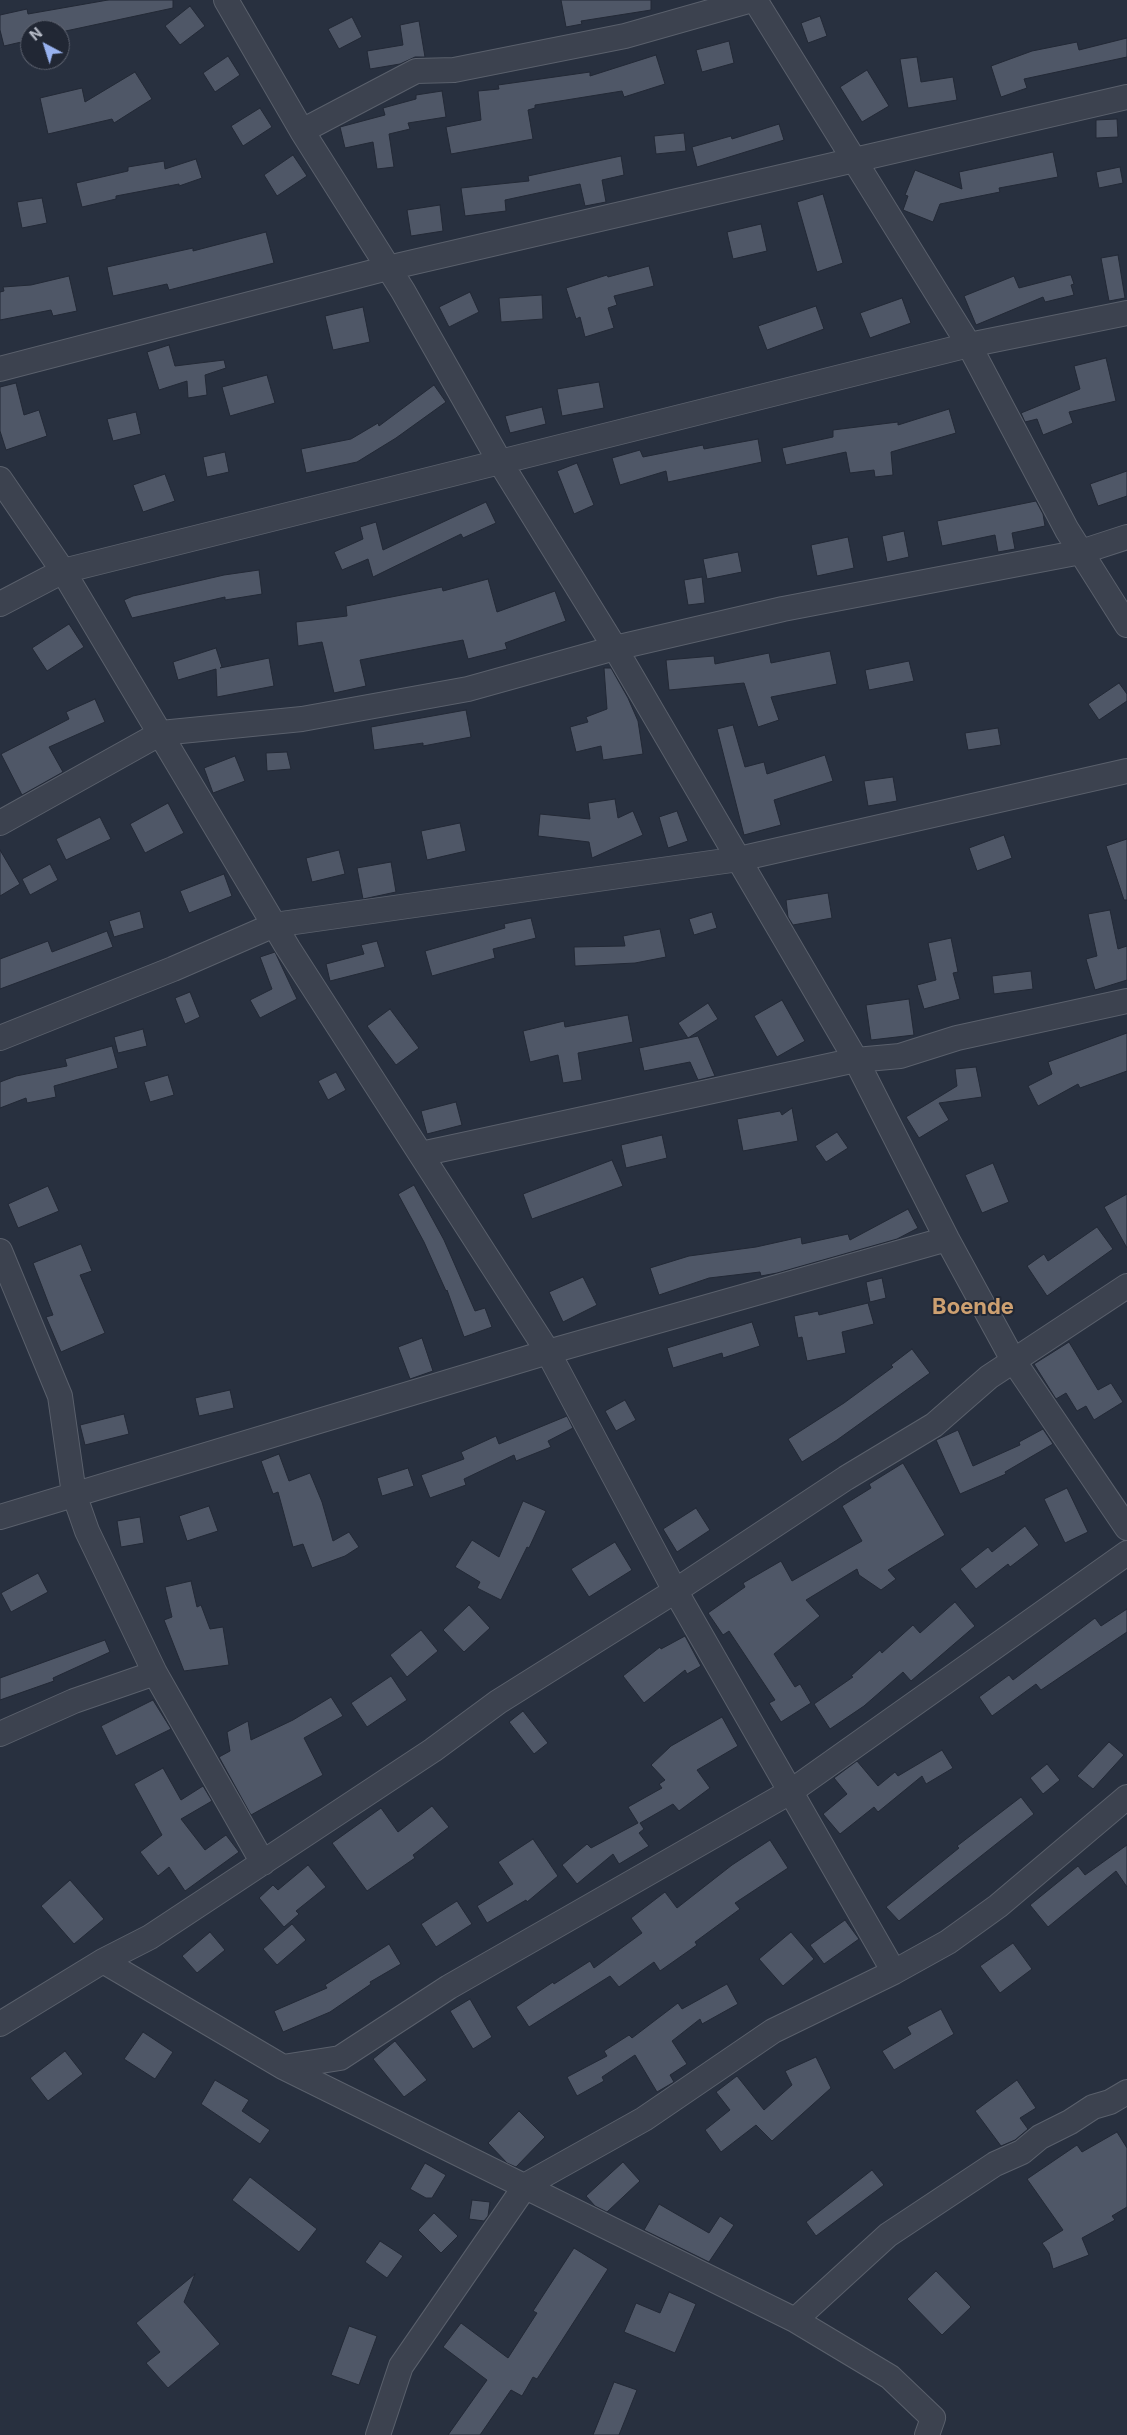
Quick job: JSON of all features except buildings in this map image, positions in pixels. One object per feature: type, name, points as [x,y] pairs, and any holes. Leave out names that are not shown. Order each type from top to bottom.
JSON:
[{"type":"street","points":[[226,0],[302,131],[388,268],[500,462],[614,648],[856,1060],[947,1239],[1013,1360],[1127,1528]]},
{"type":"street","points":[[302,131],[416,71],[454,70],[625,36],[754,0],[857,161],[969,345],[1067,530],[1127,625]]},
{"type":"street","points":[[0,370],[388,268],[1127,97]]},
{"type":"street","points":[[0,604],[63,571],[969,345],[1127,313]]},
{"type":"street","points":[[0,479],[63,571],[274,925],[548,1352],[675,1590],[894,1972]]},
{"type":"street","points":[[0,823],[161,733],[302,719],[468,689],[614,648],[783,609],[1082,552],[1127,537]]},
{"type":"street","points":[[0,1038],[173,969],[274,925],[739,859],[1127,772]]},
{"type":"street","points":[[421,1154],[856,1060],[900,1056],[957,1038],[1127,1001]]},
{"type":"street","points":[[0,1517],[548,1352],[947,1239]]},
{"type":"street","points":[[0,1251],[60,1396],[74,1494],[86,1531],[155,1673],[263,1863]]},
{"type":"street","points":[[0,2024],[103,1960],[150,1937],[433,1750],[498,1702],[675,1590],[846,1478],[934,1425],[989,1377],[1127,1286]]},
{"type":"street","points":[[283,2067],[340,2058],[449,1987],[790,1792],[1127,1552]]},
{"type":"street","points":[[0,1734],[74,1701],[155,1673]]},
{"type":"street","points":[[378,2435],[401,2366],[526,2185],[644,2119],[773,2031],[894,1972],[948,1942],[998,1906],[1127,1797]]},
{"type":"street","points":[[103,1960],[283,2067],[526,2185],[795,2320],[890,2377],[933,2418],[927,2435]]},
{"type":"street","points":[[795,2320],[888,2235],[995,2164],[1022,2152],[1040,2138],[1094,2107],[1110,2102],[1127,2092]]},
{"type":"district","name":"Boende","points":[[973,1307]]}]
